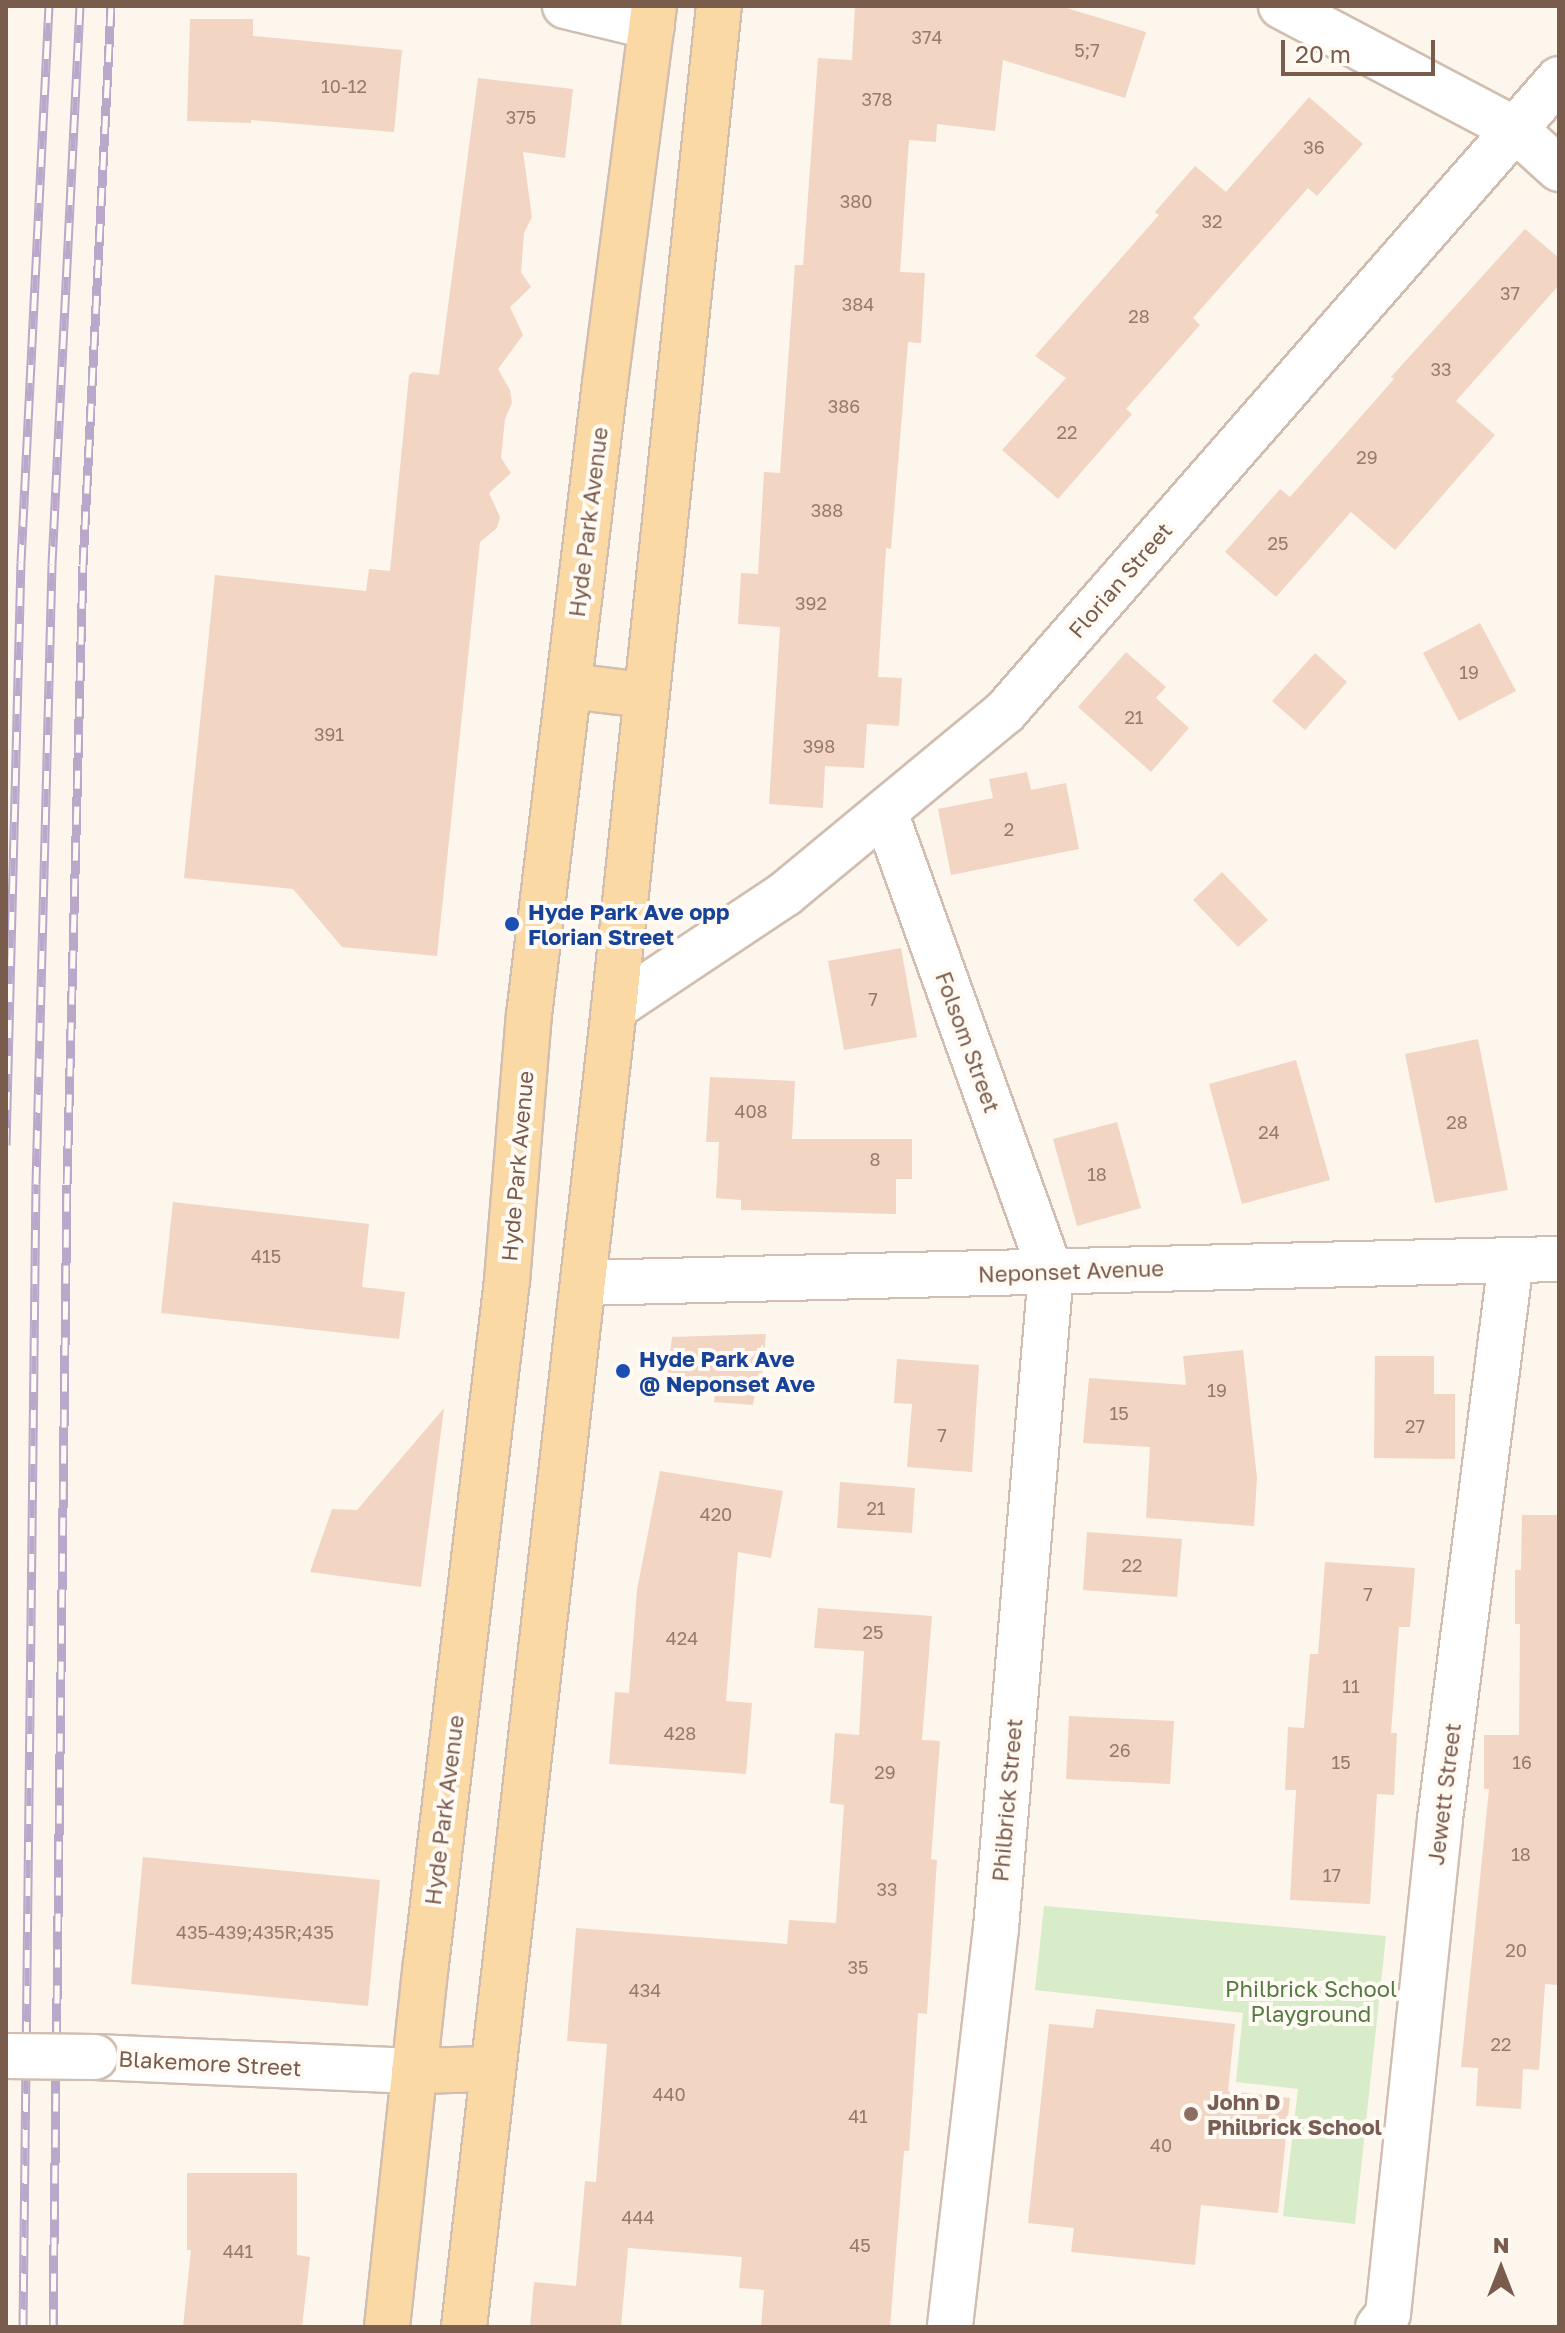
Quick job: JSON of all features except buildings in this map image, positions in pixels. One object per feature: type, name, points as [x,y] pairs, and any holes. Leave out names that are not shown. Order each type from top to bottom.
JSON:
[{"type":"main road","points":[[464,2327],[614,1008],[717,23],[653,16]]},
{"type":"main road","name":"Hyde Park Avenue","points":[[387,2327],[507,1281],[529,1015],[653,16]]},
{"type":"main road","points":[[569,686],[645,695]]},
{"type":"main road","points":[[414,2071],[491,2069]]},
{"type":"street","points":[[565,6],[653,16]]},
{"type":"street","points":[[1281,6],[1516,130],[1559,169]]},
{"type":"street","name":"Florian Street","points":[[614,1008],[785,894],[1005,712],[1559,79]]},
{"type":"street","name":"Folsom Street","points":[[885,812],[1051,1272]]},
{"type":"street","name":"Neponset Avenue","points":[[583,1283],[1559,1259]]},
{"type":"street","name":"Jewett Street","points":[[1378,2327],[1388,2314],[1440,1819],[1511,1260]]},
{"type":"street","name":"Philbrick Street","points":[[950,2327],[996,1928],[1051,1272]]},
{"type":"street","name":"Blakemore Street","points":[[6,2056],[414,2071]]},
{"type":"green space","name":"Philbrick School Playground","points":[[1044,1906],[1386,1936],[1355,2224],[1283,2216],[1298,2089],[1236,2082],[1243,2013],[1035,1990]]},
{"type":"railway","points":[[6,1145],[21,562],[49,6]]},
{"type":"railway","points":[[23,2327],[36,1184],[52,564],[80,6]]},
{"type":"railway","points":[[53,2327],[67,1184],[83,565],[111,6]]},
{"type":"place","name":"Hyde Park Ave opp Florian Street","points":[[512,924]]},
{"type":"place","name":"Hyde Park Ave @ Neponset Ave","points":[[623,1371]]},
{"type":"place","name":"John D Philbrick School","points":[[1191,2114]]}]
